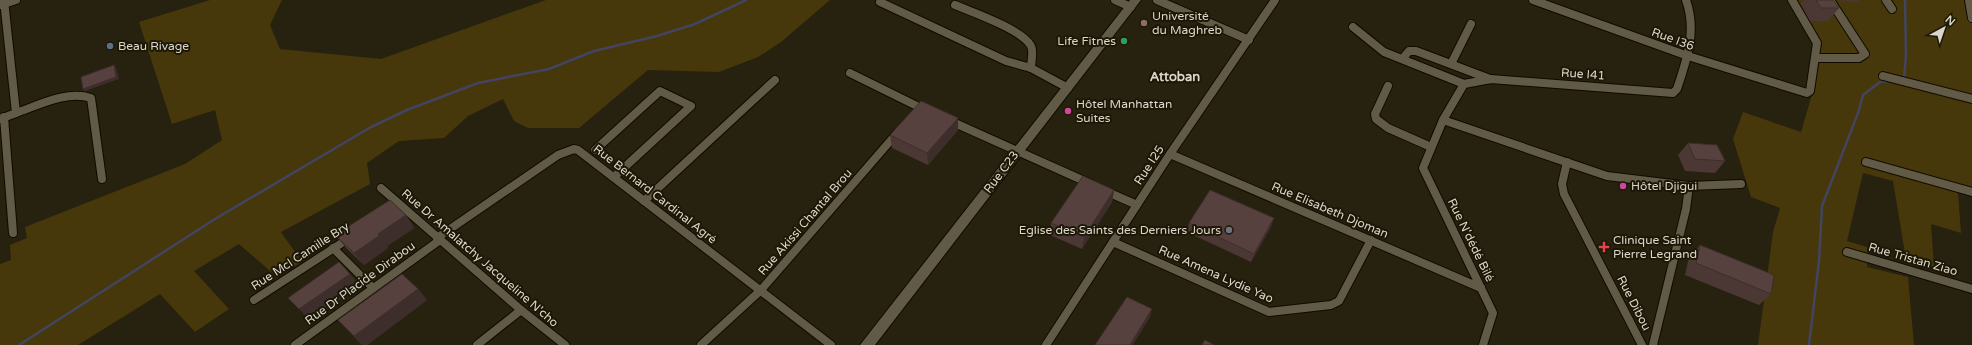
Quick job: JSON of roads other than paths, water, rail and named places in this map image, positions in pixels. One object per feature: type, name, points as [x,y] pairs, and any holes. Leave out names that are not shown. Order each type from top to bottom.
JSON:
[{"type":"street","points":[[16,0],[3,3],[16,113]]},
{"type":"street","points":[[1115,0],[1134,3]]},
{"type":"street","points":[[1157,0],[1249,40]]},
{"type":"street","name":"Rue I25","points":[[1048,344],[1170,154],[1249,40],[1274,0]]},
{"type":"street","name":"Rue I36","points":[[1533,0],[1688,56],[1807,93],[1810,91],[1815,58]]},
{"type":"street","name":"Rue I41","points":[[1464,84],[1491,79],[1673,92],[1677,89],[1688,56],[1693,24],[1686,0]]},
{"type":"street","points":[[1792,0],[1815,37],[1817,43],[1815,58],[1859,58],[1865,54],[1830,0]]},
{"type":"street","points":[[1886,0],[1892,9]]},
{"type":"street","points":[[1969,0],[1972,18]]},
{"type":"street","points":[[880,2],[1006,61],[1031,68],[1068,88]]},
{"type":"street","name":"Rue C23","points":[[868,345],[1134,3]]},
{"type":"street","points":[[955,5],[1001,25],[1027,40],[1032,52],[1031,68]]},
{"type":"street","points":[[1451,64],[1471,24]]},
{"type":"street","points":[[1353,27],[1384,52],[1403,58],[1464,84],[1443,120],[1432,147],[1388,128],[1376,119],[1375,114],[1388,86]]},
{"type":"street","points":[[1403,58],[1409,51],[1416,51],[1491,79]]},
{"type":"street","points":[[850,73],[917,110],[935,114],[1137,205]]},
{"type":"street","points":[[1883,76],[1972,99]]},
{"type":"street","points":[[644,201],[774,80]]},
{"type":"street","points":[[595,150],[660,91],[691,106],[614,178]]},
{"type":"street","points":[[13,234],[2,118],[71,97],[86,96],[91,98],[102,179]]},
{"type":"street","points":[[1443,120],[1607,176],[1689,186],[1741,184]]},
{"type":"street","name":"Rue Akissi Chantal Brou","points":[[701,345],[761,290],[904,125]]},
{"type":"street","name":"Rue N'dédé Bilé","points":[[1432,147],[1423,168],[1493,313],[1483,345]]},
{"type":"street","name":"Rue Bernard Cardinal Agré","points":[[438,239],[558,154],[578,150],[831,345]]},
{"type":"street","name":"Rue Elisabeth Djoman","points":[[1170,154],[1481,288]]},
{"type":"street","name":"Rue Dibou","points":[[1568,162],[1562,184],[1564,194],[1642,345]]},
{"type":"street","points":[[1866,162],[1972,192]]},
{"type":"street","points":[[1653,345],[1686,209],[1689,186]]},
{"type":"street","name":"Rue Dr Amalatchy Jacqueline N'cho","points":[[381,188],[397,207],[438,239],[521,310],[565,345]]},
{"type":"street","name":"Rue Mcl Camille Bry","points":[[254,300],[360,231]]},
{"type":"street","name":"Rue Dr Placide Dirabou","points":[[295,345],[438,239]]},
{"type":"street","name":"Rue Amena Lydie Yao","points":[[1113,242],[1269,312],[1279,312],[1331,305],[1339,301],[1371,240]]},
{"type":"street","points":[[333,248],[373,288]]},
{"type":"street","name":"Rue Tristan Ziao","points":[[1847,252],[1972,289]]},
{"type":"street","points":[[478,345],[521,310]]},
{"type":"waterway","points":[[19,345],[215,219],[371,127],[407,110],[478,83],[549,69],[594,51],[657,36],[695,24],[746,0]]},
{"type":"waterway","points":[[1904,79],[1906,55],[1905,0]]},
{"type":"waterway","points":[[1809,345],[1819,261],[1822,206],[1858,113],[1863,95],[1880,82],[1889,81]]},
{"type":"place","name":"Université du Maghreb","points":[[1144,23]]},
{"type":"place","name":"Life Fitnes","points":[[1124,41]]},
{"type":"place","name":"Beau Rivage","points":[[110,46]]},
{"type":"place","name":"Hôtel Manhattan Suites","points":[[1068,111]]},
{"type":"place","name":"Hôtel Djigui","points":[[1623,186]]},
{"type":"place","name":"Eglise des Saints des Derniers Jours","points":[[1229,230]]},
{"type":"place","name":"Clinique Saint Pierre Legrand","points":[[1604,247]]},
{"type":"district","name":"Attoban","points":[[1175,76]]}]
